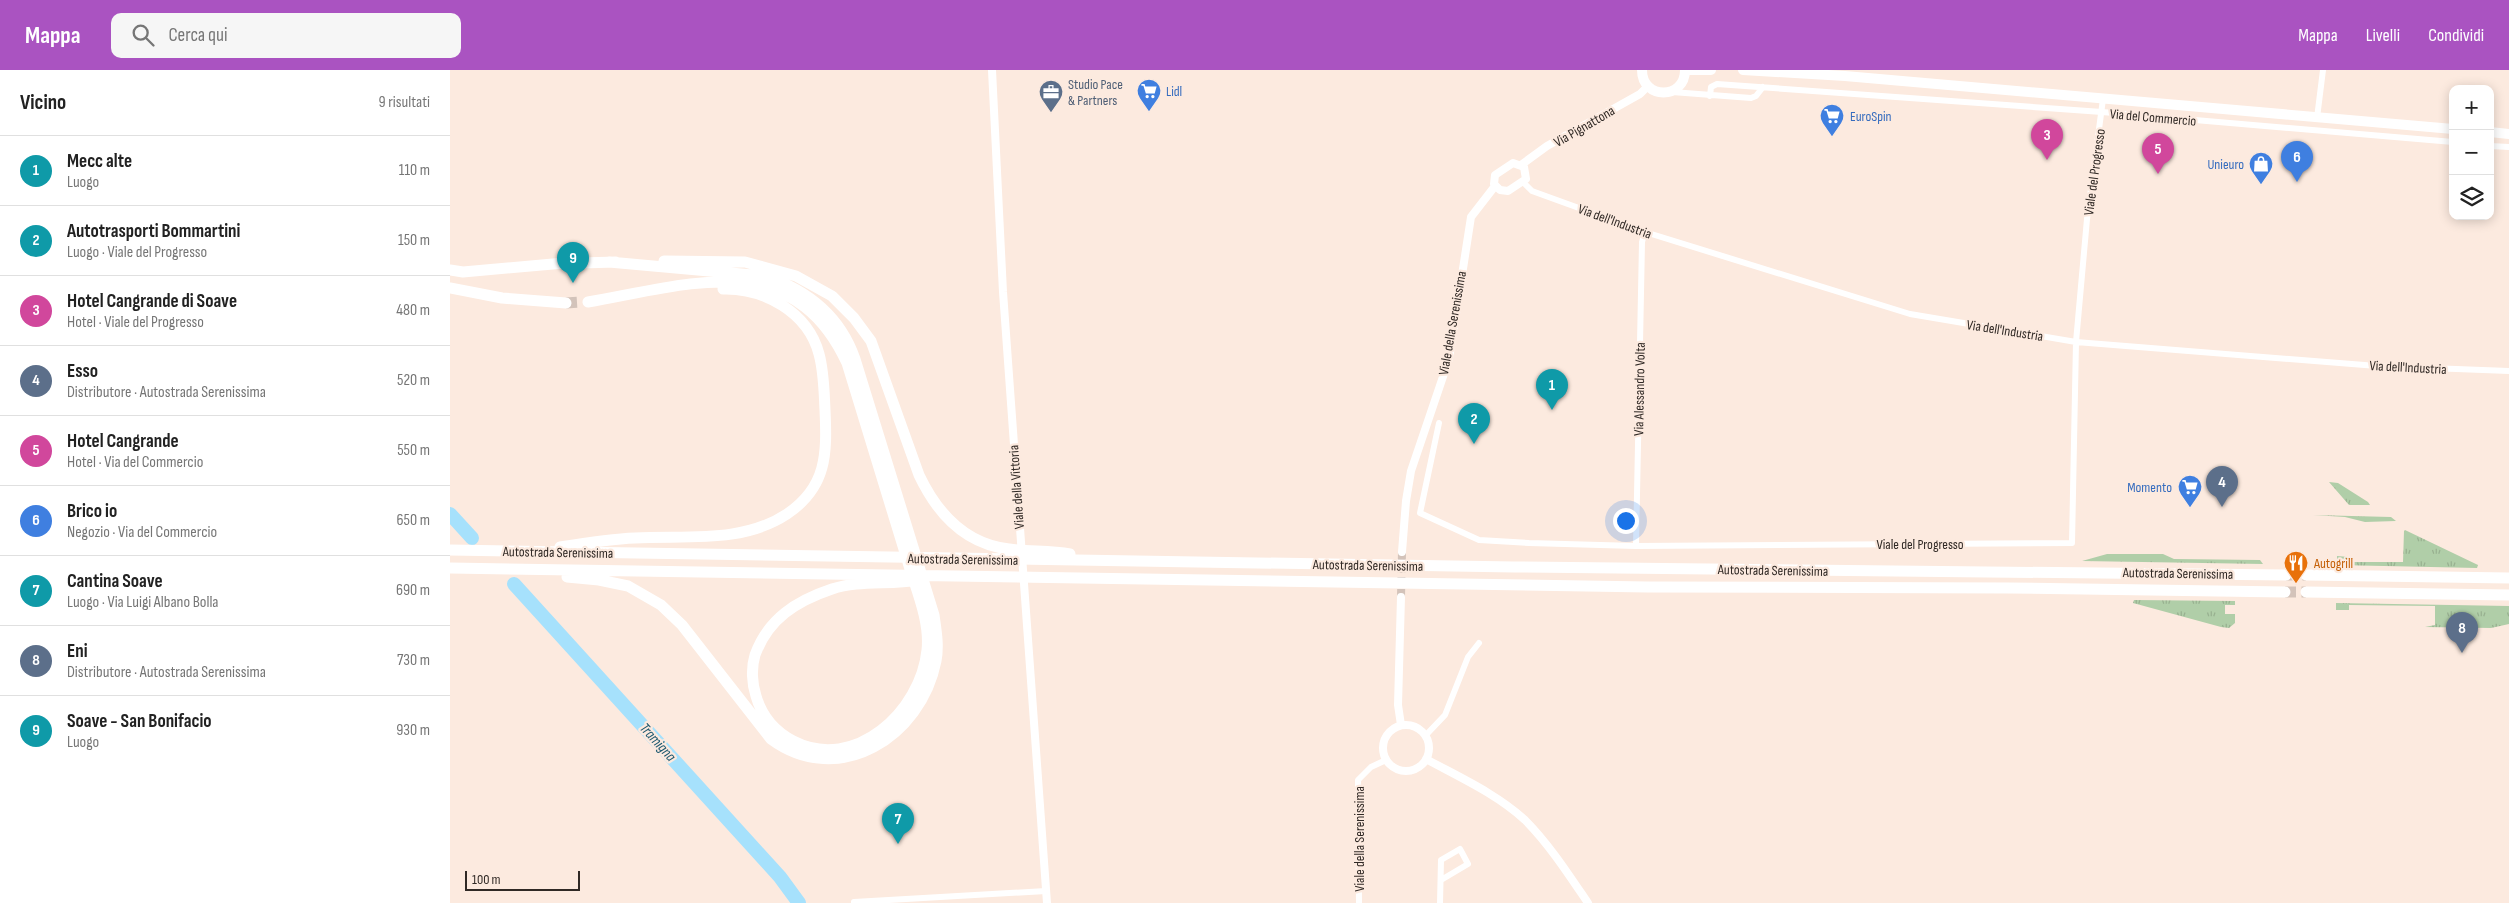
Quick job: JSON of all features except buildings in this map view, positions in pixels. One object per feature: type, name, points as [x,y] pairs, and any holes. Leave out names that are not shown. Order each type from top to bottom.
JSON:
[{"type":"highway","points":[[581,262],[745,262],[784,271],[815,285],[832,296],[854,318],[871,341],[918,474],[933,503],[949,521],[968,536],[1000,548],[1065,553],[1104,561]]},
{"type":"highway","points":[[530,570],[612,582],[650,596],[682,625],[771,739],[796,754],[818,759],[842,759],[868,750],[895,732],[915,710],[928,684],[937,652],[936,629],[923,595],[851,348],[837,324],[816,302],[781,281],[750,273],[610,262]]},
{"type":"highway","points":[[450,270],[463,272],[564,263]]},
{"type":"highway","points":[[533,552],[615,539],[703,537],[750,530],[786,514],[797,506],[818,480],[824,466],[827,448],[823,379],[819,352],[804,324],[783,304],[768,297],[732,288],[585,302],[693,284],[738,281],[774,289],[806,307],[832,335],[847,363],[905,535]]},
{"type":"highway","points":[[450,288],[502,298],[566,303]]},
{"type":"highway","name":"Autostrada Serenissima","points":[[450,550],[1104,561],[2286,575]]},
{"type":"highway","name":"Autostrada Serenissima","points":[[450,568],[1657,587],[2010,588],[2285,592]]},
{"type":"highway","points":[[2306,575],[2509,578]]},
{"type":"highway","points":[[923,595],[927,636],[926,660],[918,684],[909,701],[885,728],[862,742],[828,750],[798,743],[773,727],[760,709],[754,689],[753,661],[763,636],[776,619],[809,598],[845,586],[905,583],[945,576]]},
{"type":"highway","points":[[2306,592],[2509,595]]},
{"type":"main road","points":[[1642,70],[1643,78],[1648,87],[1662,94],[1672,92],[1682,83],[1685,70],[1711,70]]},
{"type":"main road","points":[[1743,70],[1845,76],[2449,129]]},
{"type":"main road","points":[[2494,132],[2509,134]]},
{"type":"street","name":"Viale della Vittoria","points":[[992,70],[1003,292],[1026,635],[1047,903]]},
{"type":"street","points":[[2318,118],[2323,70]]},
{"type":"street","name":"Via del Commercio","points":[[1710,96],[1711,87],[1717,84],[2102,112],[2449,142]]},
{"type":"street","name":"Via Pignattona","points":[[1521,165],[1547,146],[1640,94],[1648,87]]},
{"type":"street","points":[[1672,92],[1751,98],[1756,96],[1763,87]]},
{"type":"street","name":"Viale del Progresso","points":[[1439,423],[1420,513],[1479,540],[1636,546],[2072,543],[2076,342],[2087,219],[2103,99]]},
{"type":"street","points":[[2494,146],[2509,147]]},
{"type":"street","points":[[1513,163],[1521,165],[1526,174],[1523,182],[1505,191],[1496,186],[1494,181],[1497,173],[1513,163]]},
{"type":"street","name":"Via dell'Industria","points":[[1523,182],[1532,191],[1645,232],[1910,314],[2076,342],[2377,366],[2509,371]]},
{"type":"street","name":"Viale della Serenissima","points":[[1402,552],[1410,471],[1449,359],[1471,217],[1496,186]]},
{"type":"street","name":"Via Alessandro Volta","points":[[1636,546],[1642,242],[1645,232]]},
{"type":"street","points":[[1401,598],[1398,705],[1401,725]]},
{"type":"street","points":[[1426,735],[1445,715],[1468,657],[1479,643]]},
{"type":"street","points":[[1401,725],[1415,726],[1426,735],[1429,751],[1426,759],[1414,769],[1407,771],[1392,766],[1386,760],[1382,746],[1388,732],[1401,725]]},
{"type":"street","points":[[1426,759],[1490,794],[1524,820],[1560,862],[1588,903]]},
{"type":"street","name":"Viale della Serenissima","points":[[1359,903],[1358,783],[1371,767],[1386,760]]},
{"type":"street","points":[[1440,903],[1441,860],[1460,848],[1468,864],[1441,880]]},
{"type":"street","points":[[855,902],[1046,891]]},
{"type":"green space","points":[[2329,482],[2338,483],[2370,505],[2349,505]]},
{"type":"green space","points":[[2313,515],[2391,517],[2396,521],[2365,522],[2345,517]]},
{"type":"green space","points":[[2405,530],[2478,565],[2477,568],[2337,565],[2337,556],[2349,557],[2350,562],[2403,562]]},
{"type":"green space","points":[[2107,554],[2163,554],[2174,559],[2260,560],[2263,564],[2082,561]]},
{"type":"green space","points":[[2134,600],[2235,601],[2235,605],[2225,605],[2225,614],[2235,614],[2235,623],[2229,628],[2221,627],[2133,603]]},
{"type":"green space","points":[[2336,603],[2509,606],[2509,624],[2491,628],[2425,627],[2435,625],[2435,606],[2349,605],[2349,610],[2336,610]]},
{"type":"waterway","name":"Tramigna","points":[[450,514],[472,538]]},
{"type":"waterway","name":"Tramigna","points":[[514,584],[780,877],[799,903]]},
{"type":"tunnel","points":[[566,303],[582,302]]},
{"type":"tunnel","points":[[1401,597],[1402,552]]},
{"type":"tunnel","points":[[2286,575],[2306,575]]},
{"type":"tunnel","points":[[2285,592],[2306,592]]},
{"type":"place","name":"Lidl","points":[[1149,112]]},
{"type":"place","name":"Studio Pace & Partners","points":[[1051,113]]},
{"type":"place","name":"EuroSpin","points":[[1832,137]]},
{"type":"place","name":"Hotel Cangrande di Soave","points":[[2047,160]]},
{"type":"place","name":"Hotel Cangrande","points":[[2158,174]]},
{"type":"place","name":"Brico io","points":[[2297,182]]},
{"type":"place","name":"Unieuro","points":[[2261,185]]},
{"type":"place","name":"Soave - San Bonifacio","points":[[573,283]]},
{"type":"place","name":"Mecc alte","points":[[1552,410]]},
{"type":"place","name":"Autotrasporti Bommartini","points":[[1474,444]]},
{"type":"place","name":"Esso","points":[[2222,507]]},
{"type":"place","name":"Momento","points":[[2190,508]]},
{"type":"place","name":"Autogrill","points":[[2296,584]]},
{"type":"place","name":"Eni","points":[[2462,653]]},
{"type":"place","name":"Cantina Soave","points":[[898,844]]}]
